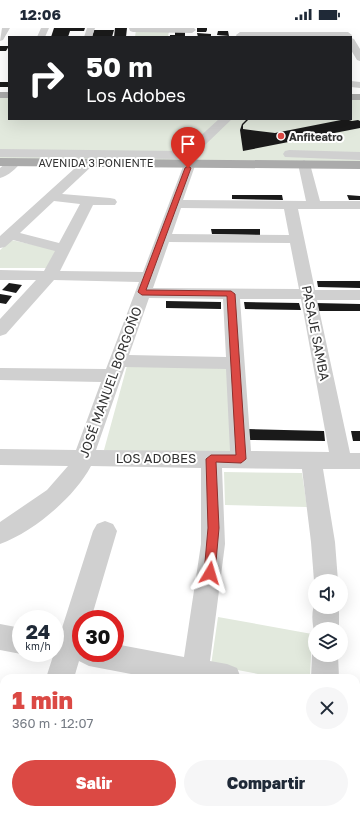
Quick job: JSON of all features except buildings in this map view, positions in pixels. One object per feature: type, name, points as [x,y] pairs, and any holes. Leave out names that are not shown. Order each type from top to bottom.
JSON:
[{"type":"main road","name":"AVENIDA 3 PONIENTE","points":[[0,162],[89,162],[186,159],[360,165]]},
{"type":"street","points":[[0,38],[6,28]]},
{"type":"street","points":[[133,32],[193,32]]},
{"type":"street","points":[[240,33],[349,36]]},
{"type":"street","points":[[352,45],[356,56]]},
{"type":"street","name":"JOSÉ MANUEL BORGOÑO","points":[[0,534],[57,496],[74,476],[83,458],[114,368],[175,204],[186,159],[200,143],[225,120]]},
{"type":"street","points":[[360,148],[289,150],[360,156]]},
{"type":"street","points":[[0,153],[186,159]]},
{"type":"street","points":[[0,174],[15,162]]},
{"type":"street","points":[[4,240],[89,162]]},
{"type":"street","points":[[304,164],[314,205]]},
{"type":"street","points":[[51,197],[110,202]]},
{"type":"street","points":[[0,330],[50,275],[89,200]]},
{"type":"street","points":[[175,204],[314,205],[357,209]]},
{"type":"street","name":"PASAJE SAMBA","points":[[290,205],[308,295],[351,461]]},
{"type":"street","points":[[162,238],[297,239]]},
{"type":"street","points":[[4,240],[64,249]]},
{"type":"street","points":[[0,275],[148,277]]},
{"type":"street","points":[[142,292],[360,295]]},
{"type":"street","points":[[231,294],[241,459]]},
{"type":"street","points":[[0,374],[235,363]]},
{"type":"street","name":"LOS ADOBES","points":[[0,456],[351,461]]},
{"type":"street","points":[[195,674],[213,544],[211,459]]},
{"type":"street","points":[[311,460],[323,542],[325,574]]},
{"type":"street","points":[[84,610],[105,531]]},
{"type":"street","points":[[0,637],[12,639]]},
{"type":"street","points":[[62,674],[72,654]]},
{"type":"street","points":[[124,660],[190,674]]},
{"type":"street","points":[[325,662],[325,674]]},
{"type":"shaded area","points":[[136,30],[169,31],[168,36],[135,36]]},
{"type":"shaded area","points":[[0,96],[8,97],[8,120],[352,120],[352,99],[360,99],[360,164],[0,159]]},
{"type":"shaded area","points":[[11,240],[58,250],[51,268],[0,268],[0,250]]},
{"type":"shaded area","points":[[228,365],[233,453],[111,453],[104,450],[127,366]]},
{"type":"shaded area","points":[[224,472],[302,473],[307,507],[225,505]]},
{"type":"shaded area","points":[[218,617],[308,633],[308,662],[311,662],[310,674],[258,674],[211,665]]},
{"type":"place","name":"Anfiteatro","points":[[281,136]]},
{"type":"route","points":[[188,168],[142,292],[231,294],[241,459],[211,459],[213,544],[210,573]]}]
